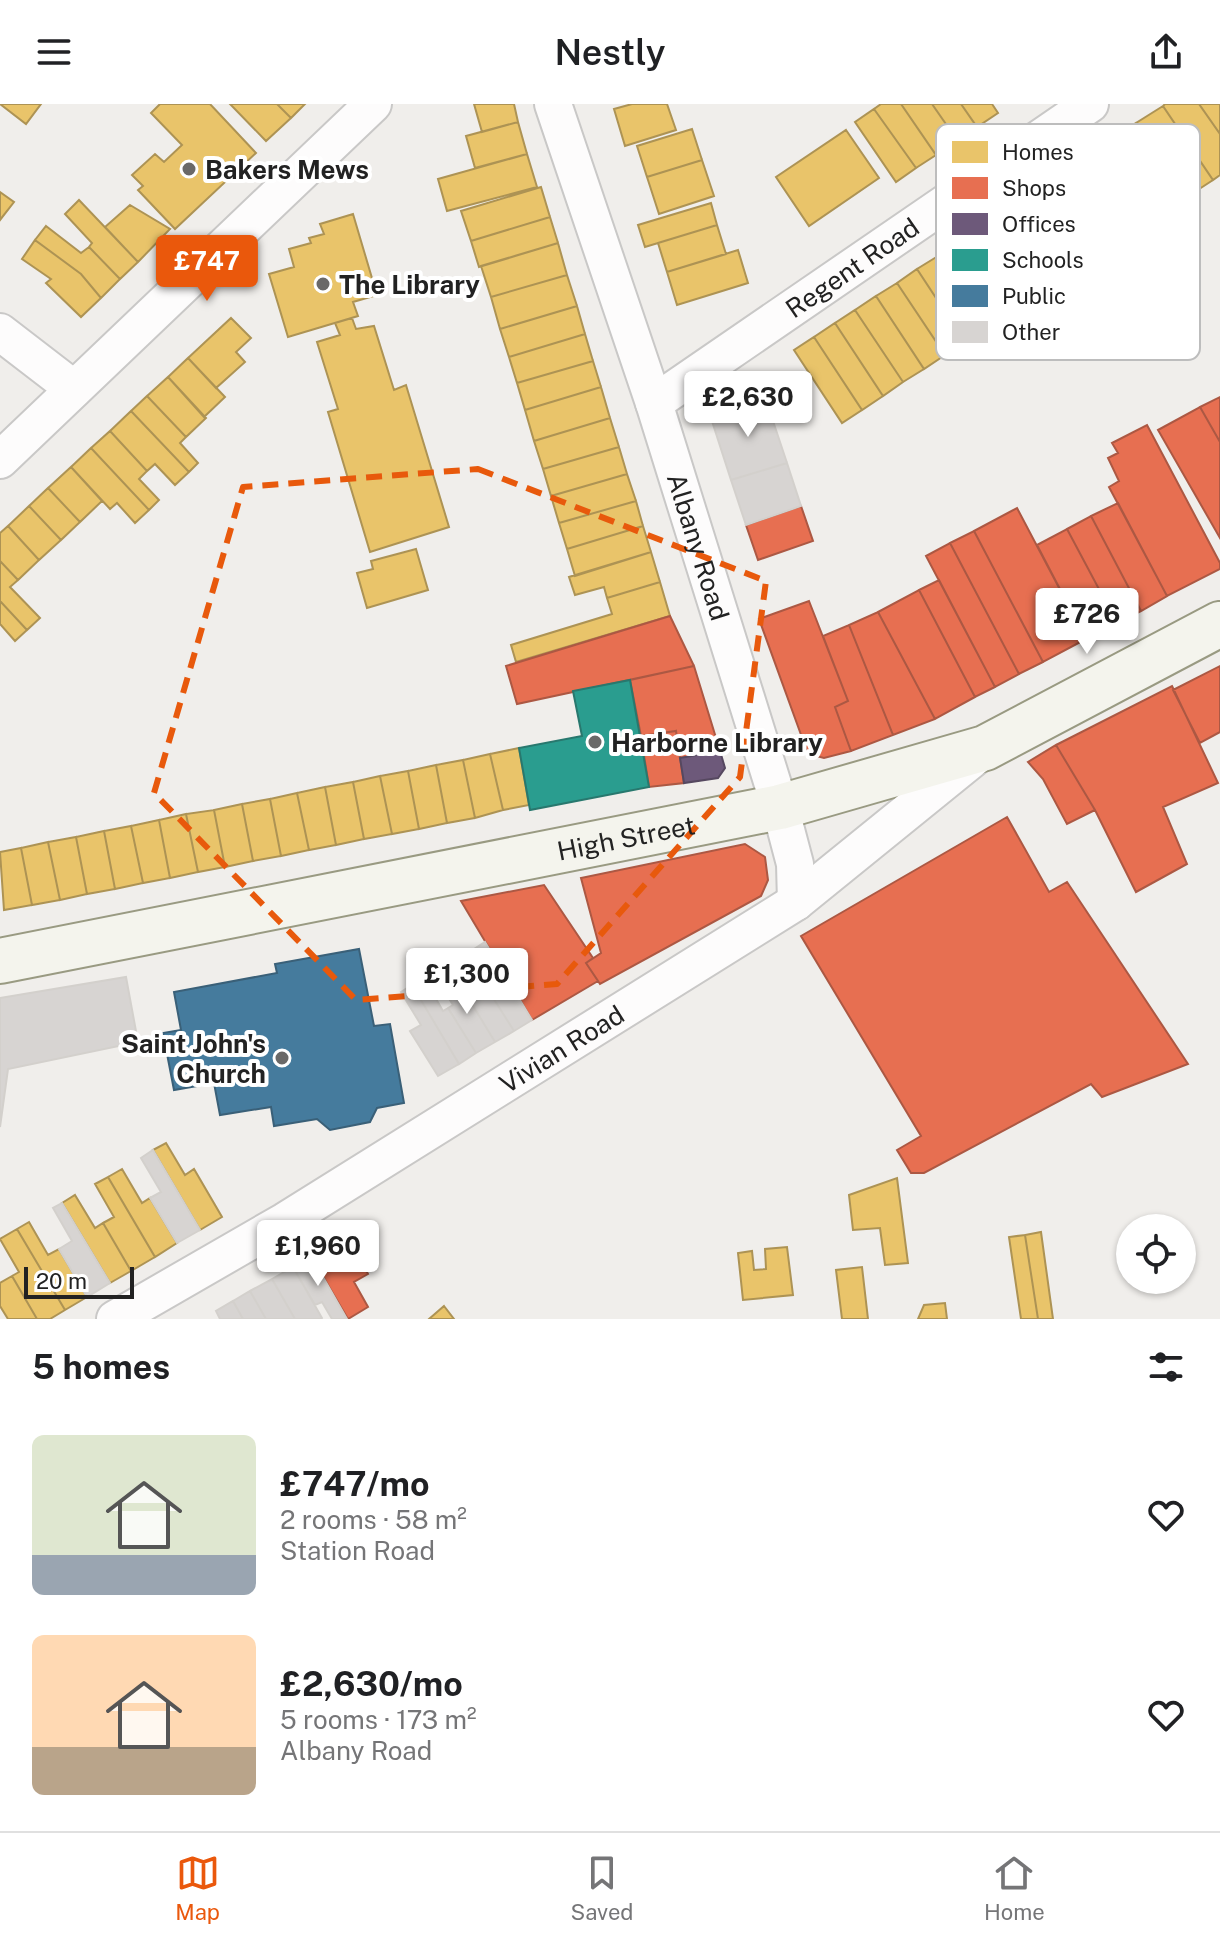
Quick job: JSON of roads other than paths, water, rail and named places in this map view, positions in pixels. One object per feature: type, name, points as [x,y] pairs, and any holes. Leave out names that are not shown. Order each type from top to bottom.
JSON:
[{"type":"main road","name":"High Street","points":[[0,961],[780,807],[985,748],[1220,624]]},
{"type":"street","points":[[0,460],[373,104]]},
{"type":"street","name":"Albany Road","points":[[553,104],[654,403],[780,807],[795,864],[796,902]]},
{"type":"street","name":"Regent Road","points":[[1061,124],[1090,104]]},
{"type":"street","name":"Regent Road","points":[[654,403],[936,210]]},
{"type":"street","points":[[0,332],[74,389]]},
{"type":"street","name":"Vivian Road","points":[[115,1319],[285,1221],[796,902],[985,748]]},
{"type":"place","name":"Bakers Mews","points":[[189,169]]},
{"type":"place","name":"The Library","points":[[323,284]]},
{"type":"place","name":"Harborne Library","points":[[595,742]]},
{"type":"place","name":"Saint John's Church","points":[[282,1058]]}]
